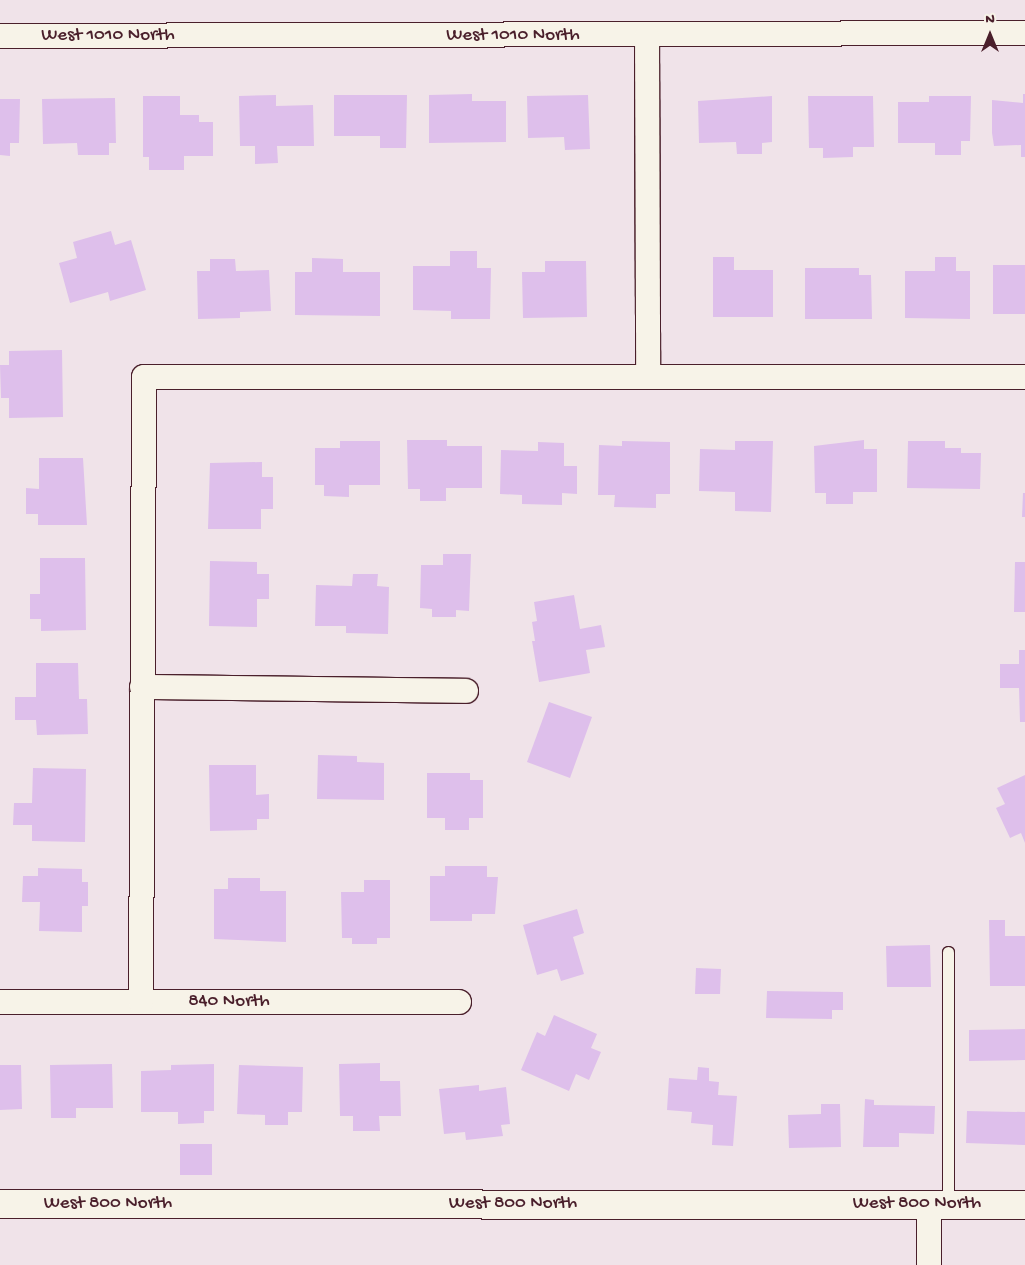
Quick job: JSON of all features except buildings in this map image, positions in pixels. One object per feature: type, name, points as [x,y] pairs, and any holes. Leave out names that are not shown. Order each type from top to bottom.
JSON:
[{"type":"street","name":"West 1010 North","points":[[0,36],[647,36],[1025,33]]},
{"type":"street","points":[[647,36],[648,375]]},
{"type":"street","points":[[140,1002],[144,376],[648,375],[1025,377]]},
{"type":"street","points":[[142,687],[466,691]]},
{"type":"street","name":"840 North","points":[[0,1002],[459,1002]]},
{"type":"street","name":"West 800 North","points":[[0,1204],[1025,1205]]},
{"type":"street","points":[[930,1265],[938,1204]]},
{"type":"lane","points":[[938,1204],[948,952]]}]
